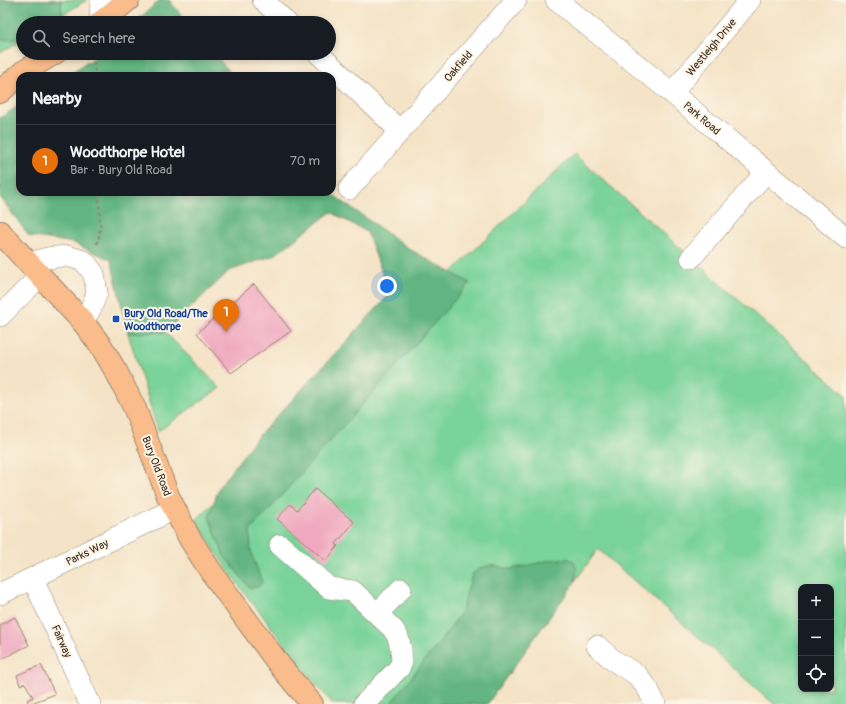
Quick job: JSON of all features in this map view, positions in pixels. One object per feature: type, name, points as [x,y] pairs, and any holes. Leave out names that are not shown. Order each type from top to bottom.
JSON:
[{"type":"main road","points":[[109,16],[128,0]]},
{"type":"main road","points":[[23,72],[43,60]]},
{"type":"main road","points":[[0,87],[16,77]]},
{"type":"main road","name":"Bury Old Road","points":[[0,232],[83,322],[101,346],[135,409],[174,509],[190,539],[212,573],[281,667],[312,704]]},
{"type":"street","points":[[100,16],[101,0]]},
{"type":"street","points":[[263,0],[280,16]]},
{"type":"street","name":"Oakfield","points":[[349,188],[516,0]]},
{"type":"street","name":"Park Road","points":[[556,0],[672,93],[846,238]]},
{"type":"street","name":"Westleigh Drive","points":[[672,93],[750,0]]},
{"type":"street","points":[[325,60],[400,131]]},
{"type":"street","points":[[691,258],[766,172]]},
{"type":"street","points":[[0,316],[34,269],[47,258],[67,256],[84,261],[94,274],[97,293],[83,322]]},
{"type":"street","name":"Parks Way","points":[[0,594],[34,579],[174,509]]},
{"type":"street","points":[[280,545],[329,588],[353,591],[378,613],[393,629],[398,637],[401,648],[402,662],[399,668],[364,704]]},
{"type":"street","name":"Fairway","points":[[34,579],[90,704]]},
{"type":"street","points":[[378,613],[401,589]]},
{"type":"street","points":[[598,646],[613,660],[636,675],[648,689],[654,704]]},
{"type":"path","points":[[93,60],[94,72]]},
{"type":"path","points":[[97,244],[100,236],[101,224],[98,196]]},
{"type":"green space","points":[[0,0],[87,0],[61,16],[16,16],[16,43],[0,53]]},
{"type":"green space","points":[[0,0],[61,0],[62,15],[16,16],[16,39],[0,40]]},
{"type":"green space","points":[[160,0],[169,0],[182,16],[142,16]]},
{"type":"green space","points":[[91,60],[220,60],[230,72],[72,72]]},
{"type":"green space","points":[[16,108],[16,196],[335,196],[411,250],[470,283],[250,531],[251,552],[262,582],[258,587],[250,588],[224,556],[209,517],[219,487],[254,441],[390,294],[367,232],[331,212],[275,255],[229,271],[165,332],[128,333],[111,260],[74,243],[29,236],[0,197],[0,118]]},
{"type":"green space","points":[[574,154],[846,395],[846,704],[774,704],[598,549],[487,704],[333,704],[243,591],[221,560],[196,520]]},
{"type":"green space","points":[[165,332],[220,388],[158,431],[128,333]]},
{"type":"green space","points":[[567,558],[574,561],[577,569],[575,582],[487,704],[391,704],[462,611],[472,574],[481,568],[491,565],[509,569],[550,560]]},
{"type":"building","points":[[254,284],[291,331],[231,373],[197,333]]},
{"type":"building","points":[[315,489],[354,522],[336,544],[338,546],[326,561],[277,519],[290,504],[297,510]]},
{"type":"building","points":[[15,617],[29,645],[0,660],[0,625]]},
{"type":"building","points":[[41,665],[55,694],[29,704],[27,700],[33,697],[25,683],[20,685],[17,675]]},
{"type":"place","name":"Bury Old Road/The Woodthorpe","points":[[116,319]]},
{"type":"place","name":"Woodthorpe Hotel","points":[[226,332]]}]
